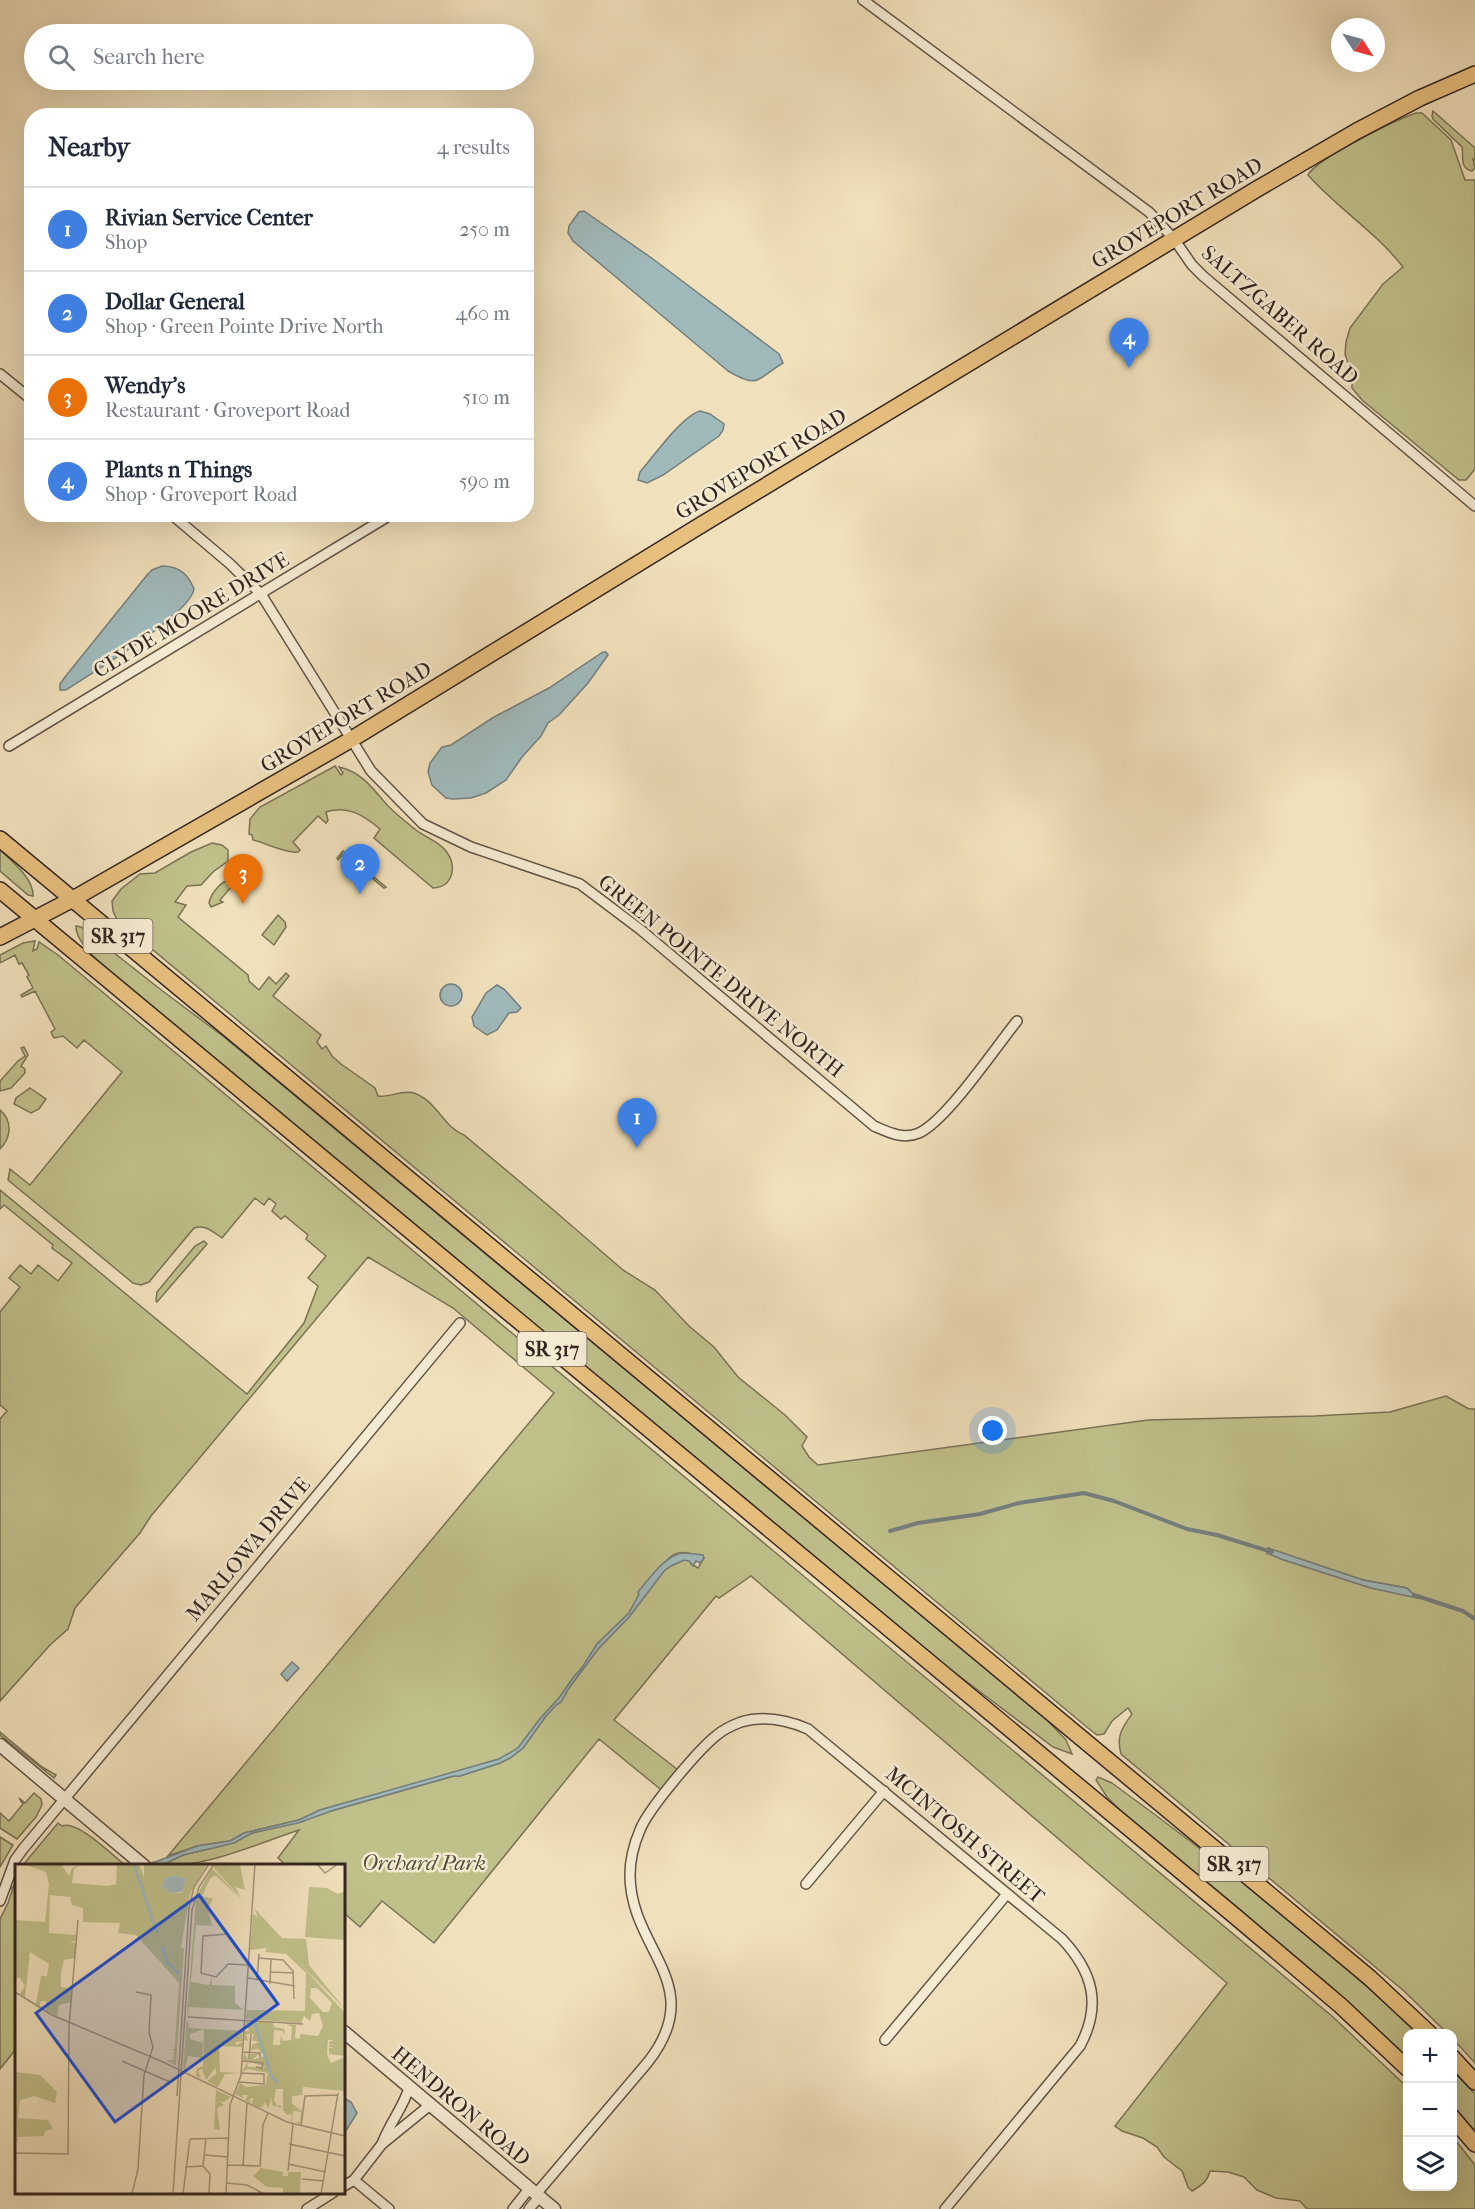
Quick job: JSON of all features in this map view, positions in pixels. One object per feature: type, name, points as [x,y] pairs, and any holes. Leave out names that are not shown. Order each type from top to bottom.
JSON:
[{"type":"main road","name":"GROVEPORT ROAD","points":[[0,937],[73,899],[352,739],[710,519],[1357,131],[1420,98],[1475,74]]},
{"type":"main road","name":"SR 317","points":[[0,839],[1361,1971],[1425,2029]]},
{"type":"main road","name":"SR 317","points":[[0,890],[1236,1917],[1341,2006],[1403,2064]]},
{"type":"main road","points":[[1457,2062],[1475,2082]]},
{"type":"main road","points":[[1457,2123],[1475,2144]]},
{"type":"street","name":"SALTZGABER ROAD","points":[[863,0],[1149,212],[1203,276],[1475,506]]},
{"type":"street","points":[[0,374],[24,394]]},
{"type":"street","name":"GREEN POINTE DRIVE NORTH","points":[[180,522],[261,594],[370,771],[423,824],[471,847],[580,884],[641,930],[874,1126],[895,1136],[918,1134],[942,1116],[1017,1022]]},
{"type":"street","name":"CLYDE MOORE DRIVE","points":[[9,746],[379,522]]},
{"type":"street","name":"MARLOWA DRIVE","points":[[1,1898],[15,1860],[23,1849],[459,1323]]},
{"type":"street","name":"MCINTOSH STREET","points":[[535,2193],[654,2056],[671,2021],[669,1986],[639,1917],[630,1888],[631,1857],[640,1829],[649,1813],[704,1747],[716,1736],[742,1722],[780,1719],[808,1729],[1062,1939],[1075,1953],[1091,1986],[1091,2019],[1080,2046],[945,2209]]},
{"type":"street","points":[[0,1746],[142,1864]]},
{"type":"street","points":[[806,1884],[884,1791]]},
{"type":"street","points":[[885,2040],[1007,1894]]},
{"type":"street","name":"HENDRON ROAD","points":[[345,2033],[554,2209]]},
{"type":"street","points":[[382,2144],[386,2132],[406,2100],[409,2088]]},
{"type":"street","points":[[345,2185],[354,2180],[382,2144],[430,2105]]},
{"type":"street","points":[[354,2180],[389,2209]]},
{"type":"street","points":[[513,2209],[535,2193]]},
{"type":"street","points":[[529,2209],[535,2193]]},
{"type":"street","points":[[307,2209],[332,2194]]},
{"type":"green space","points":[[1433,111],[1475,148],[1475,160],[1473,159],[1475,168],[1472,171],[1464,165],[1462,147],[1433,119]]},
{"type":"green space","points":[[1416,113],[1422,113],[1451,140],[1465,180],[1475,180],[1475,469],[1466,480],[1459,480],[1362,400],[1352,388],[1352,382],[1357,381],[1350,370],[1345,354],[1350,328],[1383,284],[1403,267],[1381,242],[1308,175],[1314,168],[1341,150],[1375,131]]},
{"type":"green space","points":[[335,766],[341,775],[343,773],[339,767],[361,777],[398,815],[443,848],[452,863],[449,880],[445,884],[433,888],[374,838],[380,829],[367,819],[348,811],[326,812],[328,820],[326,823],[318,816],[293,842],[300,850],[298,852],[282,850],[253,840],[252,835],[249,834],[250,819],[260,807]]},
{"type":"green space","points":[[212,843],[222,845],[228,850],[228,861],[201,885],[187,886],[175,902],[186,905],[178,917],[248,975],[249,981],[259,990],[269,977],[276,984],[286,973],[289,976],[273,996],[321,1035],[317,1042],[322,1049],[326,1046],[341,1064],[375,1088],[378,1096],[410,1092],[429,1102],[451,1126],[623,1270],[655,1290],[689,1326],[714,1347],[738,1377],[785,1415],[807,1437],[802,1446],[818,1465],[1148,1420],[1390,1412],[1446,1396],[1469,1409],[1475,1409],[1475,2063],[1457,2043],[1457,2029],[1443,2029],[1404,1991],[1121,1754],[1119,1742],[1121,1732],[1132,1714],[1128,1708],[1112,1721],[1104,1734],[1097,1735],[1088,1728],[117,920],[112,901],[121,889],[140,874],[155,873],[191,852]],"holes":[[[1268,1548],[1363,1580],[1407,1588],[1416,1597],[1371,1588],[1281,1559],[1267,1553]]]},
{"type":"green space","points":[[0,850],[26,877],[33,896],[28,895],[0,871]]},
{"type":"green space","points":[[343,851],[386,887],[384,888],[343,854],[338,860],[337,858]]},
{"type":"green space","points":[[231,879],[239,883],[235,888],[232,886],[220,900],[223,902],[211,907],[209,903],[214,892],[220,885]]},
{"type":"green space","points":[[278,915],[285,922],[286,927],[274,945],[262,935]]},
{"type":"green space","points":[[76,926],[81,927],[224,1037],[1042,1715],[1066,1740],[1072,1754],[1053,1747],[946,1666],[120,980],[86,948],[77,933]]},
{"type":"green space","name":"Orchard Park","points":[[35,941],[33,951],[37,949],[39,942],[58,955],[1333,2017],[1403,2083],[1403,2191],[1457,2191],[1457,2142],[1475,2165],[1475,2209],[1307,2209],[1300,2201],[1276,2198],[1257,2190],[1244,2177],[1228,2172],[1210,2171],[1204,2183],[1192,2191],[1182,2171],[1164,2157],[1157,2147],[1115,2126],[1227,1983],[751,1576],[719,1598],[716,1596],[614,1720],[682,1773],[665,1793],[599,1739],[434,1943],[382,1901],[360,1927],[345,1914],[345,1864],[285,1864],[278,1858],[299,1830],[214,1859],[188,1864],[165,1864],[183,1855],[221,1846],[252,1833],[304,1821],[310,1817],[460,1776],[510,1758],[523,1748],[546,1716],[561,1702],[598,1649],[629,1617],[664,1571],[684,1560],[689,1560],[698,1568],[704,1558],[690,1553],[679,1553],[662,1565],[638,1592],[640,1594],[629,1613],[597,1644],[559,1698],[518,1748],[511,1753],[499,1759],[422,1782],[320,1810],[299,1820],[244,1833],[230,1841],[197,1846],[168,1856],[554,1393],[453,1308],[368,1257],[151,1516],[140,1533],[75,1608],[68,1629],[50,1645],[0,1701],[0,1419],[7,1411],[0,1405],[0,1312],[20,1287],[9,1278],[20,1265],[31,1274],[38,1265],[58,1281],[72,1263],[4,1205],[0,1209],[0,1190],[247,1394],[304,1323],[318,1286],[308,1278],[326,1256],[306,1239],[308,1235],[285,1216],[281,1219],[272,1211],[276,1204],[269,1198],[264,1205],[255,1198],[222,1238],[205,1228],[194,1228],[149,1282],[141,1285],[133,1283],[8,1180],[10,1169],[30,1185],[122,1072],[84,1040],[77,1048],[63,1036],[54,1038],[51,1032],[55,1029],[35,991],[22,997],[21,995],[33,988],[22,963],[19,964],[15,955],[0,963],[0,955],[23,943]]},
{"type":"green space","points":[[24,1047],[28,1055],[21,1066],[25,1069],[25,1073],[11,1088],[0,1091],[0,1081],[25,1056],[21,1048]]},
{"type":"green space","points":[[30,1088],[46,1099],[39,1109],[31,1113],[14,1104],[16,1098]]},
{"type":"green space","points":[[0,1110],[7,1119],[9,1130],[4,1145],[0,1149]]},
{"type":"green space","points":[[204,1241],[207,1244],[157,1302],[157,1292],[195,1246]]},
{"type":"green space","points":[[0,1732],[42,1767],[56,1775],[54,1778],[0,1735]]},
{"type":"green space","points":[[1098,1777],[1112,1783],[1191,1842],[1345,1967],[1413,2029],[1403,2029],[1403,2053],[1327,1983],[1122,1812],[1107,1797],[1096,1780]]},
{"type":"green space","points":[[34,1793],[41,1799],[42,1805],[36,1817],[17,1839],[0,1828],[0,1813],[9,1821],[23,1804],[19,1798],[25,1803]]},
{"type":"green space","points":[[58,1823],[86,1833],[124,1864],[24,1864]]},
{"type":"green space","points":[[0,1837],[13,1845],[0,1867]]},
{"type":"green space","points":[[15,1882],[15,2050],[0,2069],[0,1919]]},
{"type":"green space","points":[[1457,2075],[1475,2094],[1475,2132],[1457,2110]]},
{"type":"water","points":[[584,211],[653,259],[779,354],[783,363],[761,378],[752,381],[728,371],[573,241],[568,233],[569,226],[579,212]]},
{"type":"water","points":[[700,411],[710,414],[724,424],[719,436],[663,475],[647,483],[638,480],[640,472],[668,438],[693,414]]},
{"type":"water","points":[[162,566],[178,569],[189,579],[194,589],[188,600],[176,613],[138,643],[66,690],[60,690],[60,684],[65,677],[147,575]]},
{"type":"water","points":[[603,652],[608,655],[588,683],[559,715],[548,723],[541,736],[506,780],[486,793],[471,798],[446,798],[432,785],[428,772],[430,763],[442,747],[451,745],[494,717],[549,688]]},
{"type":"water","points":[[451,984],[459,987],[462,995],[459,1003],[451,1006],[443,1003],[440,995],[443,987]]},
{"type":"water","points":[[497,985],[504,989],[521,1008],[517,1012],[509,1013],[497,1030],[487,1035],[474,1026],[472,1017],[486,993]]},
{"type":"water","points":[[1268,1548],[1363,1580],[1407,1588],[1417,1598],[1371,1588],[1281,1559],[1267,1553]]},
{"type":"water","points":[[679,1554],[703,1555],[704,1558],[700,1563],[696,1561],[693,1566],[689,1561],[684,1560],[664,1571],[629,1617],[598,1649],[561,1702],[546,1716],[523,1748],[510,1758],[460,1776],[453,1776],[334,1810],[298,1823],[252,1833],[234,1843],[183,1855],[164,1864],[147,1864],[197,1846],[230,1841],[244,1833],[299,1820],[320,1810],[499,1759],[518,1748],[559,1698],[597,1644],[629,1613],[638,1592],[665,1561]]},
{"type":"water","points":[[292,1662],[299,1668],[287,1681],[281,1674]]},
{"type":"water","points":[[345,2099],[351,2102],[357,2113],[345,2132]]},
{"type":"waterway","points":[[890,1531],[918,1523],[980,1514],[1019,1503],[1084,1493],[1114,1501],[1187,1529],[1217,1535],[1272,1552]]},
{"type":"waterway","points":[[1414,1595],[1463,1611],[1475,1619]]},
{"type":"waterway","points":[[0,1885],[15,1889]]},
{"type":"place","name":"Plants n Things","points":[[1129,368]]},
{"type":"place","name":"Dollar General","points":[[360,894]]},
{"type":"place","name":"Wendy's","points":[[243,904]]},
{"type":"place","name":"Rivian Service Center","points":[[637,1148]]}]
